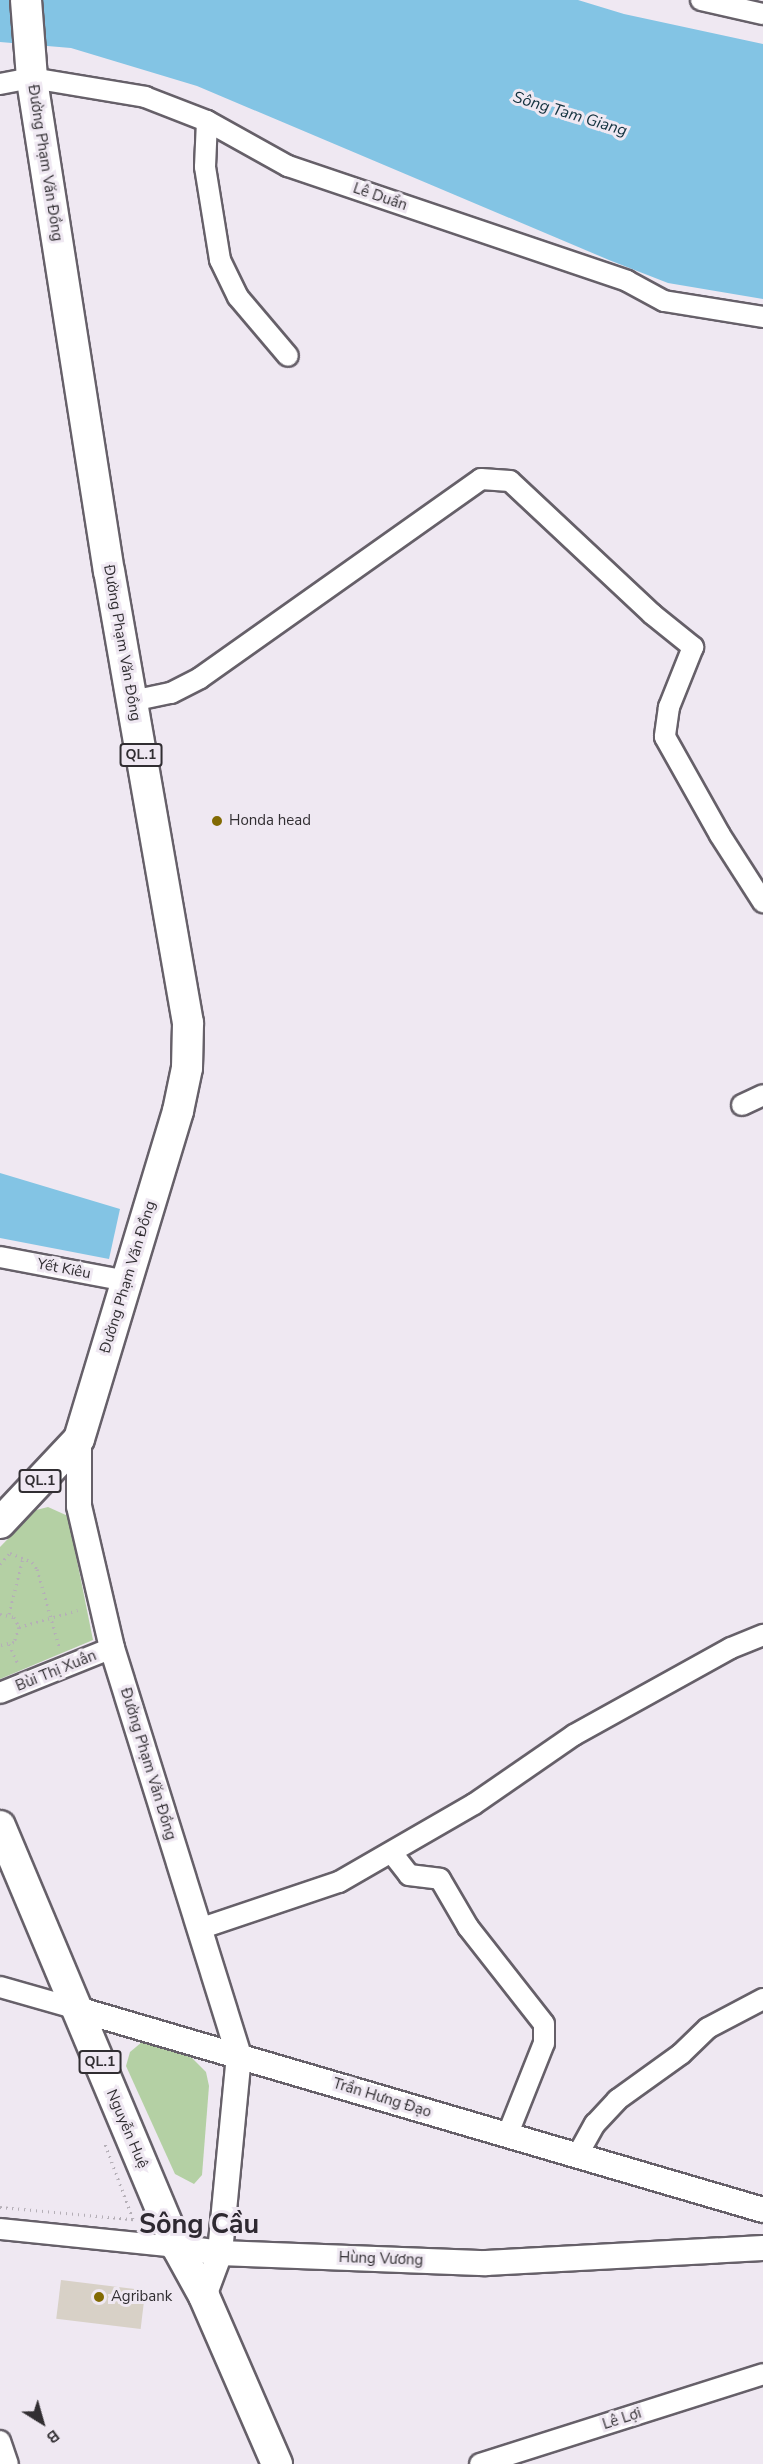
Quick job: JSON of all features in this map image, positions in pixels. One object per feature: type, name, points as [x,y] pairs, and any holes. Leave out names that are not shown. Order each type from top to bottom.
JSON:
[{"type":"main road","name":"QL.1","points":[[26,0],[31,70]]},
{"type":"main road","name":"Đường Phạm Văn Đồng","points":[[31,70],[132,701],[188,1023],[178,1111],[80,1439]]},
{"type":"main road","name":"QL.1","points":[[0,1523],[80,1439]]},
{"type":"main road","name":"Nguyễn Huệ","points":[[0,1826],[177,2247],[204,2296]]},
{"type":"main road","name":"QL.1","points":[[204,2296],[277,2464]]},
{"type":"street","points":[[701,0],[724,3],[763,14]]},
{"type":"street","name":"Lê Duẩn","points":[[0,84],[31,70],[145,97],[207,121],[288,166],[618,278],[664,302],[763,317]]},
{"type":"street","points":[[207,121],[205,167],[220,260],[238,297],[288,356]]},
{"type":"street","points":[[132,701],[171,693],[200,678],[481,479],[510,481],[652,615],[693,647],[669,707],[665,737],[720,835],[763,902]]},
{"type":"street","points":[[742,1105],[763,1095]]},
{"type":"street","name":"Yết Kiêu","points":[[0,1257],[127,1281]]},
{"type":"street","name":"Đường Phạm Văn Đồng","points":[[80,1439],[79,1506],[112,1648],[239,2055],[220,2253],[204,2296]]},
{"type":"street","points":[[199,1929],[339,1882],[474,1804],[574,1735],[731,1648],[763,1635]]},
{"type":"street","name":"Bùi Thị Xuân","points":[[0,1693],[112,1648]]},
{"type":"street","points":[[392,1853],[409,1875],[440,1879],[468,1927],[544,2024],[544,2043],[507,2136]]},
{"type":"street","name":"Trần Hưng Đạo","points":[[0,1987],[763,2210]]},
{"type":"street","points":[[577,2156],[595,2124],[616,2100],[681,2054],[708,2028],[763,1999]]},
{"type":"street","name":"Hùng Vương","points":[[0,2229],[220,2253],[486,2262],[763,2248]]},
{"type":"street","name":"Lê Lợi","points":[[480,2464],[763,2374]]},
{"type":"street","points":[[0,2441],[8,2464]]},
{"type":"path","points":[[0,1564],[10,1553],[23,1557],[37,1569],[52,1617],[58,1646]]},
{"type":"path","points":[[9,1614],[23,1557]]},
{"type":"path","points":[[19,1627],[78,1610]]},
{"type":"path","points":[[0,1614],[9,1614]]},
{"type":"path","points":[[0,1645],[9,1644],[17,1638],[19,1627],[9,1614]]},
{"type":"path","points":[[9,1644],[19,1666]]},
{"type":"path","points":[[0,2207],[133,2219],[104,2141]]},
{"type":"green space","points":[[48,1507],[68,1516],[93,1640],[0,1679],[0,1547],[36,1510]]},
{"type":"green space","points":[[142,2042],[154,2042],[192,2058],[206,2072],[209,2086],[202,2175],[194,2184],[175,2174],[126,2066],[130,2052]]},
{"type":"water","name":"Sông Tam Giang","points":[[0,0],[578,0],[624,14],[763,44],[763,299],[668,283],[197,86],[71,48],[0,42]]},
{"type":"water","points":[[0,1173],[120,1209],[109,1259],[0,1238]]},
{"type":"building","points":[[61,2280],[145,2290],[141,2329],[56,2319]]},
{"type":"place","name":"Honda head","points":[[217,821]]},
{"type":"place","name":"Agribank","points":[[99,2297]]},
{"type":"district","name":"Sông Cầu","points":[[199,2225]]}]
